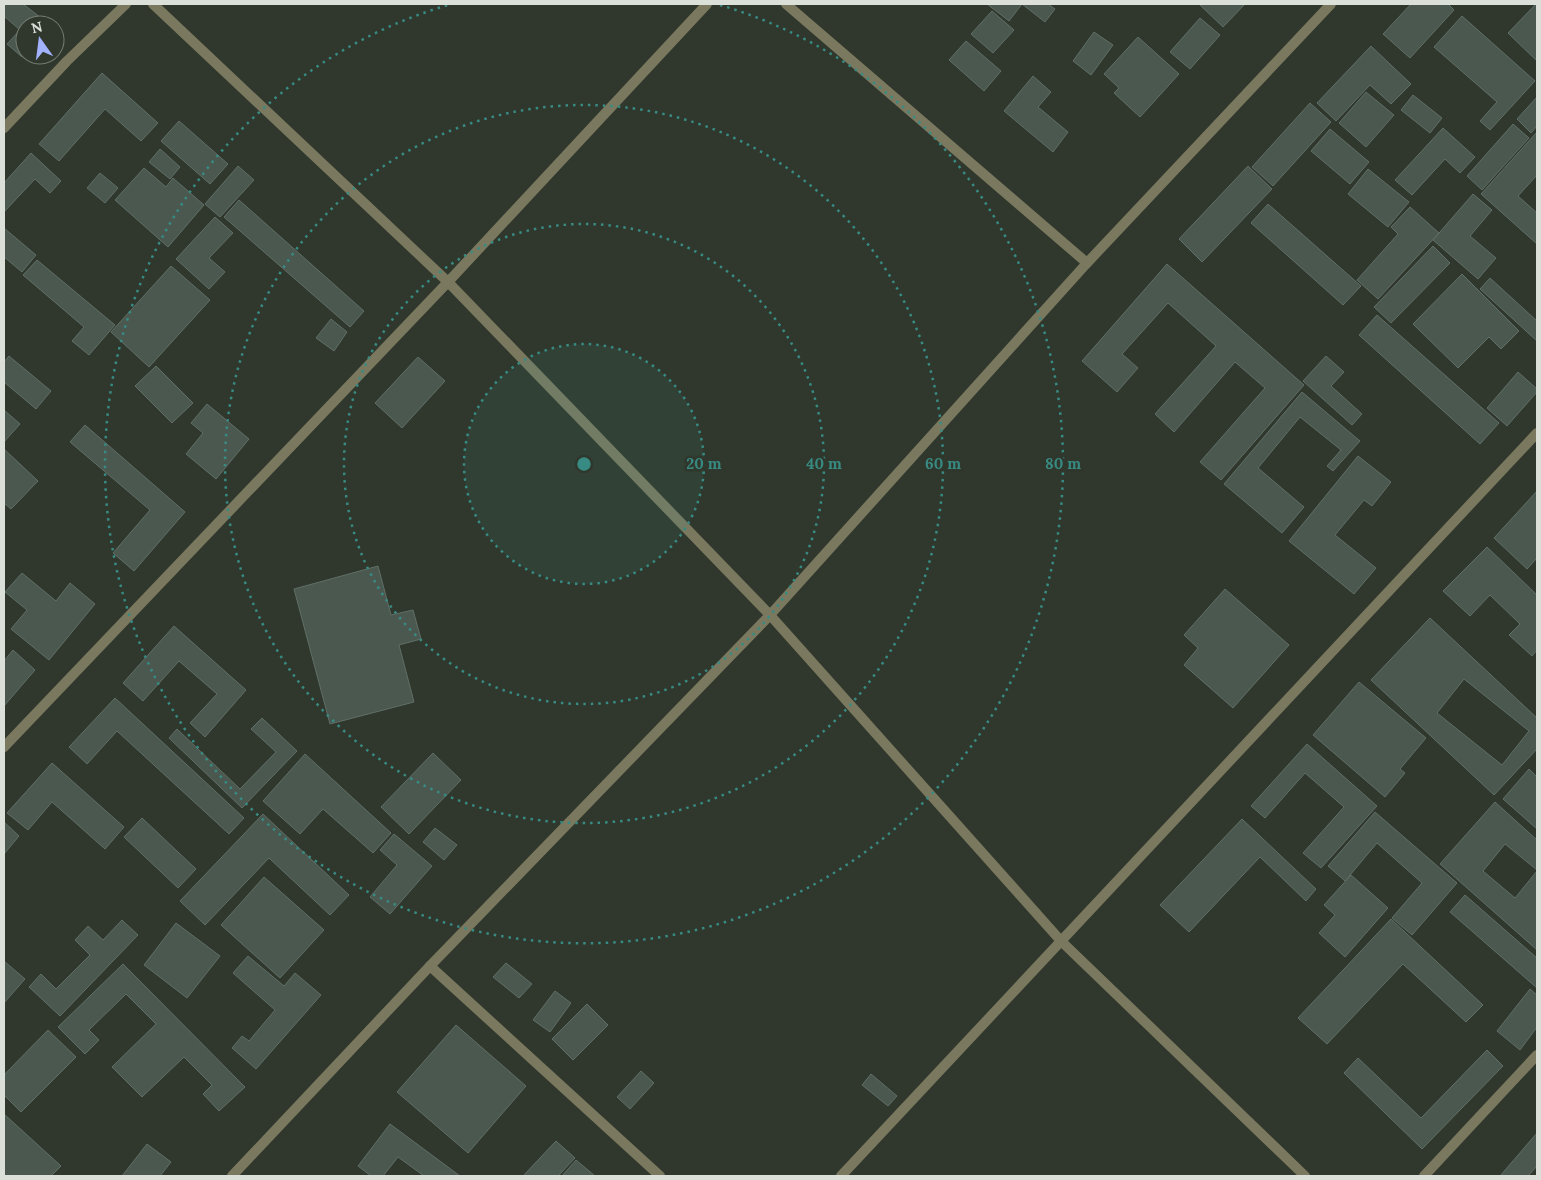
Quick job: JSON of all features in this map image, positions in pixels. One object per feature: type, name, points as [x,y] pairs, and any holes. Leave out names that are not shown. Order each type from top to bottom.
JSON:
[{"type":"street","points":[[4,128],[67,61],[126,4]]},
{"type":"street","points":[[153,4],[448,282],[770,615],[1061,941],[1305,1176]]},
{"type":"street","points":[[4,747],[448,282],[707,4]]},
{"type":"street","points":[[786,4],[1087,264]]},
{"type":"street","points":[[232,1176],[430,966],[770,615],[1087,264],[1331,4]]},
{"type":"street","points":[[841,1176],[1537,433]]},
{"type":"street","points":[[430,966],[660,1176]]},
{"type":"street","points":[[1424,1176],[1537,1055]]},
{"type":"building","points":[[4,4],[23,4],[37,15],[15,15],[15,26],[4,16]]},
{"type":"building","points":[[987,4],[1022,4],[1009,21]]},
{"type":"building","points":[[1022,4],[1048,4],[1055,9],[1045,22]]},
{"type":"building","points":[[1199,4],[1245,4],[1223,27]]},
{"type":"building","points":[[1411,4],[1448,4],[1454,10],[1410,58],[1383,34]]},
{"type":"building","points":[[1537,4],[1537,61],[1508,33]]},
{"type":"building","points":[[992,11],[1014,30],[993,53],[971,34]]},
{"type":"building","points":[[1462,16],[1535,81],[1490,130],[1480,121],[1497,102],[1434,47]]},
{"type":"building","points":[[1200,18],[1220,35],[1190,69],[1170,52]]},
{"type":"building","points":[[1094,32],[1113,45],[1091,75],[1073,61]]},
{"type":"building","points":[[15,35],[15,51],[7,44]]},
{"type":"building","points":[[1138,37],[1179,74],[1140,117],[1114,93],[1119,88],[1104,74]]},
{"type":"building","points":[[966,41],[1001,71],[984,91],[949,60]]},
{"type":"building","points":[[1371,46],[1411,84],[1391,104],[1370,85],[1336,121],[1317,103]]},
{"type":"building","points":[[102,73],[158,123],[141,141],[105,109],[59,161],[39,144]]},
{"type":"building","points":[[1033,76],[1051,92],[1038,107],[1068,132],[1053,152],[1004,111]]},
{"type":"building","points":[[1366,92],[1394,115],[1366,147],[1339,123]]},
{"type":"building","points":[[1413,95],[1442,118],[1430,133],[1401,110]]},
{"type":"building","points":[[1537,97],[1537,126],[1531,133],[1517,119]]},
{"type":"building","points":[[1310,103],[1331,122],[1273,186],[1252,167]]},
{"type":"building","points":[[179,121],[228,164],[210,184],[161,141]]},
{"type":"building","points":[[1513,124],[1529,138],[1482,190],[1467,176]]},
{"type":"building","points":[[1443,128],[1475,157],[1460,173],[1445,159],[1412,195],[1395,180]]},
{"type":"building","points":[[1330,129],[1369,162],[1350,184],[1311,151]]},
{"type":"building","points":[[1537,132],[1537,175],[1518,196],[1537,213],[1537,244],[1481,194]]},
{"type":"building","points":[[160,149],[180,167],[170,179],[149,162]]},
{"type":"building","points":[[31,153],[61,181],[50,193],[35,179],[4,212],[4,183]]},
{"type":"building","points":[[238,166],[254,180],[220,217],[205,204]]},
{"type":"building","points":[[1248,166],[1272,189],[1202,262],[1179,239]]},
{"type":"building","points":[[144,168],[166,187],[173,178],[204,205],[168,247],[115,200]]},
{"type":"building","points":[[1368,169],[1409,202],[1388,227],[1348,194]]},
{"type":"building","points":[[100,173],[118,188],[105,203],[87,188]]},
{"type":"building","points":[[1473,194],[1492,210],[1470,236],[1496,258],[1478,279],[1433,240]]},
{"type":"building","points":[[239,200],[364,311],[350,327],[224,217]]},
{"type":"building","points":[[1268,204],[1361,286],[1343,305],[1251,223]]},
{"type":"building","points":[[1410,207],[1439,233],[1378,299],[1357,280],[1398,234],[1391,227]]},
{"type":"building","points":[[215,217],[233,233],[209,258],[225,272],[209,289],[176,259]]},
{"type":"building","points":[[4,228],[36,255],[22,272],[4,257]]},
{"type":"building","points":[[1433,246],[1450,263],[1391,323],[1374,307]]},
{"type":"building","points":[[37,260],[115,325],[89,355],[72,341],[84,327],[23,275]]},
{"type":"building","points":[[1167,264],[1304,385],[1221,480],[1200,462],[1265,388],[1235,362],[1174,432],[1155,414],[1216,346],[1168,303],[1122,354],[1138,368],[1117,392],[1082,361]]},
{"type":"building","points":[[171,266],[210,300],[149,367],[111,332]]},
{"type":"building","points":[[1462,274],[1519,331],[1501,349],[1489,337],[1458,368],[1413,324]]},
{"type":"building","points":[[1490,278],[1537,321],[1537,341],[1480,289]]},
{"type":"building","points":[[1377,315],[1499,423],[1480,444],[1359,335]]},
{"type":"building","points":[[331,319],[347,332],[334,351],[316,338]]},
{"type":"building","points":[[9,356],[51,391],[36,409],[4,382],[4,362]]},
{"type":"building","points":[[1326,356],[1344,372],[1331,386],[1362,414],[1352,425],[1303,381]]},
{"type":"building","points":[[418,357],[445,381],[402,428],[375,403]]},
{"type":"building","points":[[156,366],[193,403],[172,423],[135,386]]},
{"type":"building","points":[[1518,372],[1537,389],[1537,392],[1507,426],[1487,408]]},
{"type":"building","points":[[1302,392],[1360,441],[1333,471],[1327,466],[1341,450],[1300,417],[1258,468],[1304,507],[1282,533],[1224,484]]},
{"type":"building","points":[[207,404],[249,439],[216,479],[186,454],[203,433],[191,423]]},
{"type":"building","points":[[4,410],[20,424],[4,442]]},
{"type":"building","points":[[85,425],[185,512],[134,571],[113,553],[150,510],[70,442]]},
{"type":"building","points":[[4,449],[38,481],[11,509],[4,503]]},
{"type":"building","points":[[1358,456],[1391,482],[1372,506],[1364,500],[1335,535],[1376,568],[1354,594],[1289,541]]},
{"type":"building","points":[[1537,491],[1537,558],[1527,569],[1494,538]]},
{"type":"building","points":[[1487,547],[1537,595],[1537,650],[1532,656],[1509,635],[1520,624],[1490,595],[1470,616],[1443,591]]},
{"type":"building","points":[[378,566],[391,615],[413,610],[421,639],[399,645],[414,702],[330,724],[294,589]]},
{"type":"building","points":[[22,573],[56,601],[70,583],[95,604],[49,660],[11,629],[27,610],[5,592]]},
{"type":"building","points":[[1225,589],[1289,645],[1233,708],[1184,665],[1198,648],[1184,635]]},
{"type":"building","points":[[1430,618],[1537,718],[1537,749],[1494,795],[1371,680]],"holes":[[[1464,679],[1529,731],[1502,765],[1437,713]]]},
{"type":"building","points":[[174,626],[246,690],[205,737],[190,723],[217,694],[179,661],[143,701],[123,683]]},
{"type":"building","points":[[13,650],[35,670],[4,706],[4,661]]},
{"type":"building","points":[[1359,682],[1426,738],[1400,769],[1405,773],[1385,797],[1313,735]]},
{"type":"building","points":[[115,698],[244,818],[229,834],[117,731],[87,764],[69,747]]},
{"type":"building","points":[[262,718],[297,751],[242,808],[169,738],[177,729],[240,789],[276,752],[251,729]]},
{"type":"building","points":[[1307,744],[1377,806],[1321,868],[1303,853],[1344,807],[1305,773],[1265,818],[1251,806]]},
{"type":"building","points":[[433,753],[461,780],[409,834],[381,807]]},
{"type":"building","points":[[305,754],[391,833],[373,853],[323,809],[300,834],[263,801]]},
{"type":"building","points":[[52,763],[124,827],[105,849],[52,802],[28,830],[7,813]]},
{"type":"building","points":[[1529,769],[1537,777],[1537,829],[1503,799]]},
{"type":"building","points":[[1495,802],[1537,840],[1537,870],[1505,844],[1483,871],[1515,898],[1537,871],[1537,950],[1440,864]]},
{"type":"building","points":[[1375,812],[1457,883],[1412,935],[1392,918],[1422,883],[1377,843],[1345,881],[1328,866]]},
{"type":"building","points":[[263,814],[349,895],[330,915],[269,858],[205,925],[180,901]]},
{"type":"building","points":[[142,818],[196,869],[178,888],[124,837]]},
{"type":"building","points":[[1242,819],[1316,889],[1306,901],[1260,857],[1189,932],[1160,905]]},
{"type":"building","points":[[4,822],[19,836],[4,854]]},
{"type":"building","points":[[435,828],[457,845],[444,860],[423,842]]},
{"type":"building","points":[[394,834],[432,866],[390,914],[370,897],[397,865],[380,850]]},
{"type":"building","points":[[1351,875],[1388,908],[1345,957],[1319,933],[1335,915],[1324,905]]},
{"type":"building","points":[[264,877],[324,930],[280,978],[221,925]]},
{"type":"building","points":[[1465,895],[1537,958],[1537,988],[1450,912]]},
{"type":"building","points":[[1391,919],[1483,1005],[1466,1022],[1403,964],[1327,1044],[1298,1018]]},
{"type":"building","points":[[122,920],[138,935],[60,1016],[29,987],[41,974],[56,989],[90,955],[75,940],[88,926],[103,940]]},
{"type":"building","points":[[176,923],[220,956],[187,998],[144,965]]},
{"type":"building","points":[[248,956],[284,986],[295,973],[321,995],[256,1069],[232,1048],[242,1036],[249,1041],[275,1010],[233,973]]},
{"type":"building","points":[[4,961],[25,979],[4,1003]]},
{"type":"building","points":[[506,963],[532,984],[519,998],[493,977]]},
{"type":"building","points":[[123,964],[245,1087],[219,1111],[203,1094],[212,1085],[184,1057],[142,1097],[112,1067],[156,1024],[126,994],[89,1030],[99,1040],[85,1054],[58,1027]]},
{"type":"building","points":[[1530,989],[1537,995],[1537,1027],[1520,1050],[1497,1031]]},
{"type":"building","points":[[555,991],[571,1003],[550,1032],[533,1020]]},
{"type":"building","points":[[587,1004],[608,1025],[573,1060],[552,1039]]},
{"type":"building","points":[[456,1025],[526,1086],[468,1153],[397,1092]]},
{"type":"building","points":[[48,1030],[76,1057],[21,1112],[4,1095],[4,1075]]},
{"type":"building","points":[[1487,1050],[1503,1066],[1422,1149],[1344,1073],[1358,1058],[1421,1118]]},
{"type":"building","points":[[641,1071],[654,1083],[630,1109],[617,1097]]},
{"type":"building","points":[[871,1074],[897,1096],[888,1106],[862,1085]]},
{"type":"building","points":[[4,1114],[61,1166],[51,1176],[4,1176]]},
{"type":"building","points":[[390,1124],[460,1176],[424,1176],[398,1157],[383,1176],[371,1176],[358,1166]]},
{"type":"building","points":[[1537,1133],[1537,1166],[1528,1176],[1500,1176]]},
{"type":"building","points":[[556,1141],[575,1158],[558,1176],[523,1176]]},
{"type":"building","points":[[147,1144],[171,1162],[160,1176],[122,1176]]},
{"type":"building","points":[[576,1160],[595,1176],[562,1176]]}]
